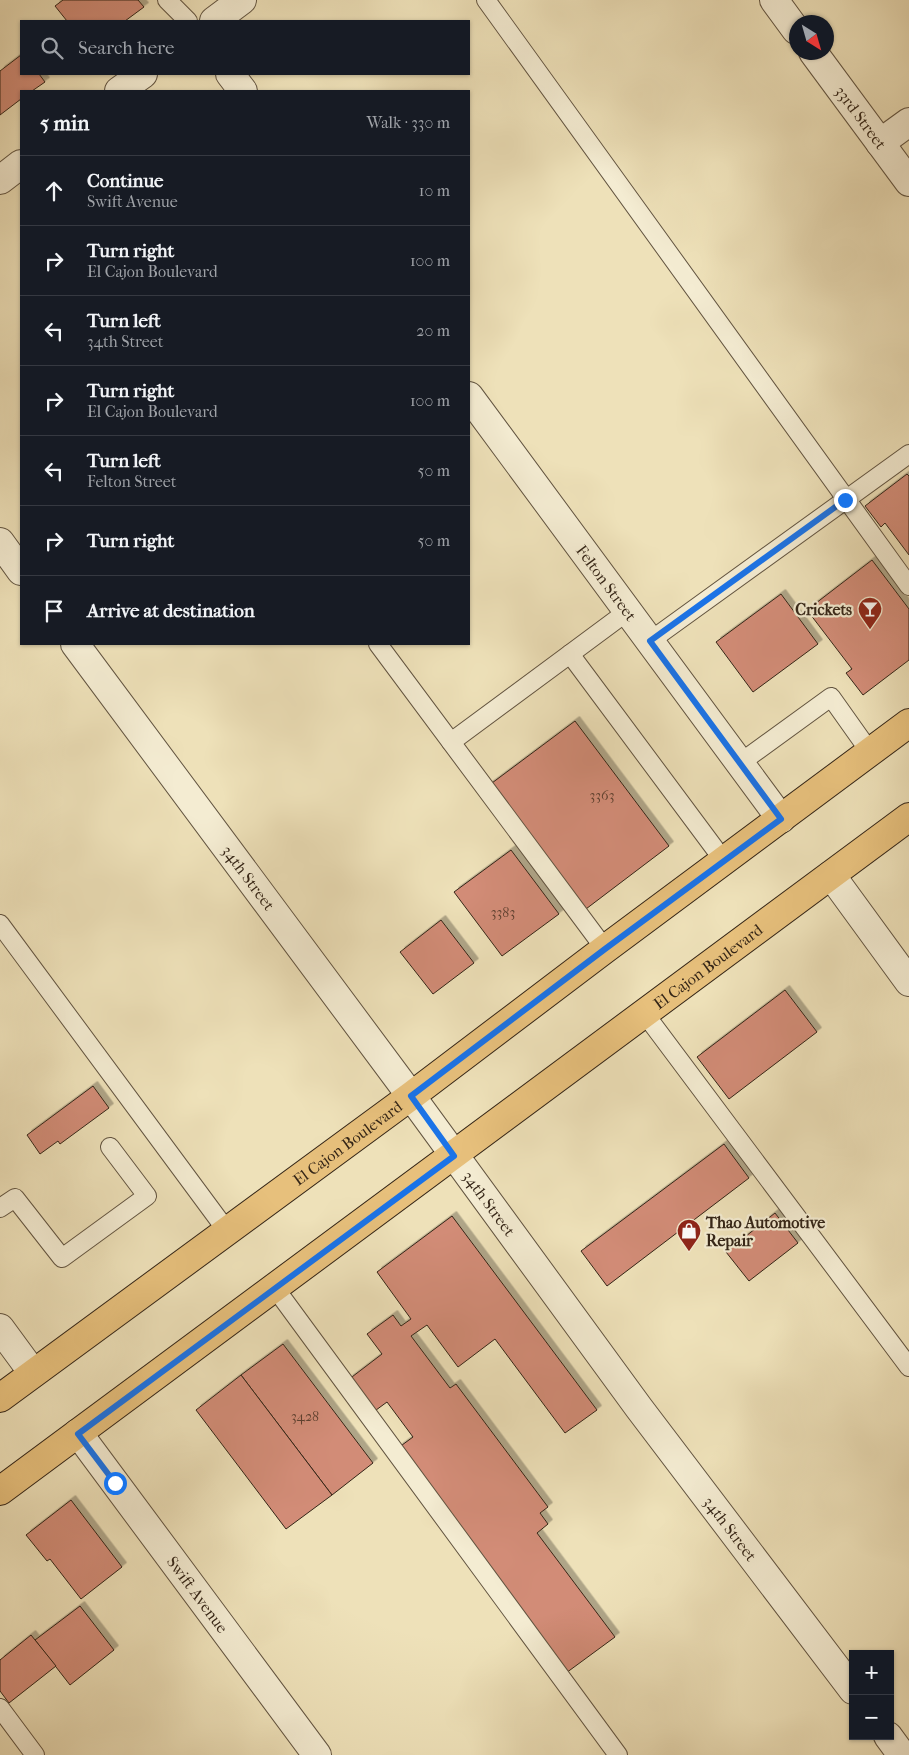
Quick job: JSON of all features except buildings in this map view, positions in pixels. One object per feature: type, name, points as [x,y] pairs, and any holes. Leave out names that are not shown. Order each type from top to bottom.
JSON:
[{"type":"main road","name":"El Cajon Boulevard","points":[[0,1398],[411,1096],[909,723]]},
{"type":"main road","name":"El Cajon Boulevard","points":[[0,1491],[909,817]]},
{"type":"street","points":[[215,20],[242,0]]},
{"type":"street","points":[[774,0],[789,20]]},
{"type":"street","name":"33rd Street","points":[[819,60],[909,182]]},
{"type":"street","points":[[120,90],[142,75]]},
{"type":"street","points":[[231,75],[242,90]]},
{"type":"street","points":[[880,143],[909,122]]},
{"type":"street","points":[[0,180],[20,165]]},
{"type":"street","name":"Felton Street","points":[[470,397],[781,819]]},
{"type":"street","points":[[0,542],[20,570]]},
{"type":"street","name":"34th Street","points":[[76,645],[411,1096],[639,1408],[849,1685]]},
{"type":"street","points":[[831,875],[909,982]]},
{"type":"street","points":[[0,1328],[33,1373]]},
{"type":"street","name":"Swift Avenue","points":[[78,1434],[317,1755]]},
{"type":"street","points":[[891,1740],[902,1755]]},
{"type":"lane","points":[[167,0],[187,20]]},
{"type":"lane","points":[[486,0],[845,500],[909,586]]},
{"type":"lane","points":[[650,641],[909,454]]},
{"type":"lane","points":[[451,742],[628,611]]},
{"type":"lane","points":[[379,645],[605,949]]},
{"type":"lane","points":[[570,654],[724,861]]},
{"type":"lane","points":[[740,762],[831,697],[870,752]]},
{"type":"lane","points":[[0,924],[227,1231]]},
{"type":"lane","points":[[645,1014],[909,1367]]},
{"type":"lane","points":[[0,1208],[15,1198],[62,1258],[147,1196],[110,1147]]},
{"type":"lane","points":[[274,1288],[618,1755]]},
{"type":"lane","points":[[0,1708],[35,1755]]},
{"type":"place","name":"Crickets","points":[[870,630]]},
{"type":"place","name":"Thao Automotive Repair","points":[[689,1252]]},
{"type":"route","points":[[115,1483],[78,1434],[454,1156],[411,1096],[781,819],[650,641],[845,500]]}]
